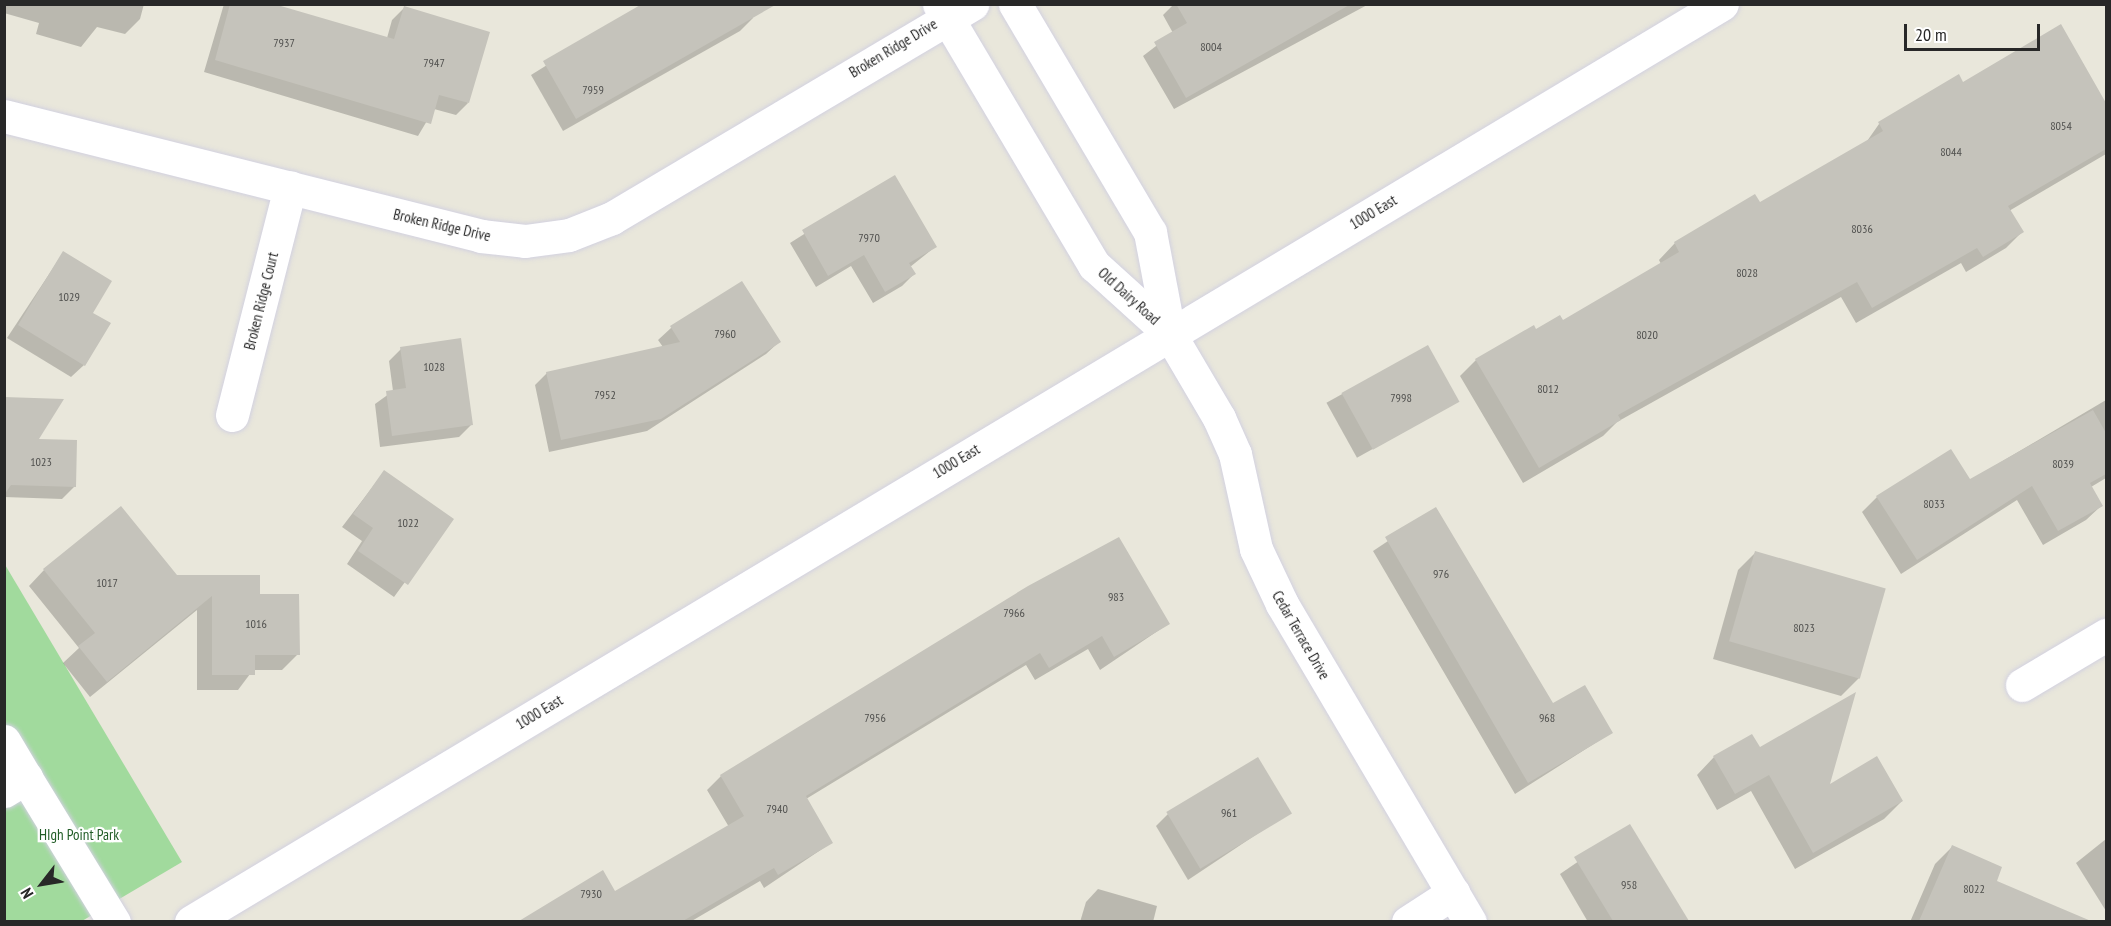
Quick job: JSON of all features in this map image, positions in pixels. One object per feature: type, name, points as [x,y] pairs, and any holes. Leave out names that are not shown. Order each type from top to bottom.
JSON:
[{"type":"street","name":"Old Dairy Road","points":[[1015,4],[1150,232],[1169,333]]},
{"type":"street","name":"1000 East","points":[[191,921],[1169,333],[1722,4]]},
{"type":"street","name":"Old Dairy Road","points":[[952,8],[1094,265],[1169,333]]},
{"type":"street","name":"Broken Ridge Drive","points":[[4,116],[481,236],[525,241],[569,235],[612,218],[952,8]]},
{"type":"street","name":"Broken Ridge Court","points":[[232,415],[290,188]]},
{"type":"street","name":"Cedar Terrace Drive","points":[[1169,333],[1234,454],[1256,549],[1282,604],[1470,921]]},
{"type":"street","points":[[2022,685],[2106,635]]},
{"type":"street","points":[[4,741],[15,785],[114,921]]},
{"type":"street","points":[[1408,921],[1453,893]]},
{"type":"green space","name":"HIgh Point Park","points":[[4,563],[182,862],[82,921],[5,921]]},
{"type":"building","points":[[230,4],[274,4],[394,39],[404,6],[490,32],[469,103],[439,95],[431,124],[215,60]]},
{"type":"building","points":[[642,4],[777,4],[576,119],[543,61]]},
{"type":"building","points":[[1176,4],[1351,4],[1186,98],[1154,42],[1187,23]]},
{"type":"building","points":[[2061,24],[2106,103],[2106,149],[2008,206],[2024,232],[1983,257],[1977,248],[1872,308],[1857,282],[1618,415],[1621,420],[1539,468],[1475,359],[1534,325],[1536,329],[1560,315],[1563,320],[1679,252],[1674,242],[1755,194],[1760,202],[1883,131],[1878,122],[1959,74],[1963,82]]},
{"type":"building","points":[[895,175],[937,247],[909,263],[916,274],[885,292],[864,255],[828,276],[802,230]]},
{"type":"building","points":[[63,251],[112,281],[93,313],[111,323],[85,366],[18,325]]},
{"type":"building","points":[[742,281],[781,342],[661,419],[561,440],[546,372],[680,342],[670,326]]},
{"type":"building","points":[[461,338],[473,425],[392,436],[386,391],[406,388],[400,347]]},
{"type":"building","points":[[1428,345],[1460,402],[1373,450],[1341,393]]},
{"type":"building","points":[[4,397],[64,399],[39,439],[77,440],[76,487],[11,485],[4,495]]},
{"type":"building","points":[[2093,410],[2106,433],[2106,474],[2090,483],[2103,506],[2058,531],[2032,486],[1917,560],[1876,496],[1951,449],[1970,479]]},
{"type":"building","points":[[384,470],[454,519],[408,585],[358,551],[373,528],[353,514]]},
{"type":"building","points":[[121,506],[177,575],[260,575],[260,594],[299,594],[300,655],[255,655],[255,675],[212,675],[212,596],[107,682],[78,646],[95,633],[43,569]]},
{"type":"building","points":[[1436,507],[1553,703],[1585,685],[1613,733],[1528,783],[1385,537]]},
{"type":"building","points":[[1119,537],[1170,624],[1114,657],[1102,636],[1049,668],[1040,653],[806,796],[833,843],[778,875],[774,868],[683,921],[519,921],[603,870],[615,891],[744,816],[720,775],[1028,586]]},
{"type":"building","points":[[1755,551],[1886,588],[1860,679],[1729,641]]},
{"type":"building","points":[[1856,692],[1830,784],[1877,756],[1903,801],[1813,853],[1769,775],[1735,794],[1713,756],[1752,734],[1760,747]]},
{"type":"building","points":[[1258,757],[1292,814],[1200,869],[1166,812]]},
{"type":"building","points":[[1630,824],[1689,921],[1613,921],[1574,857]]},
{"type":"building","points":[[1952,845],[2002,867],[1997,881],[2091,921],[1919,921]]}]
